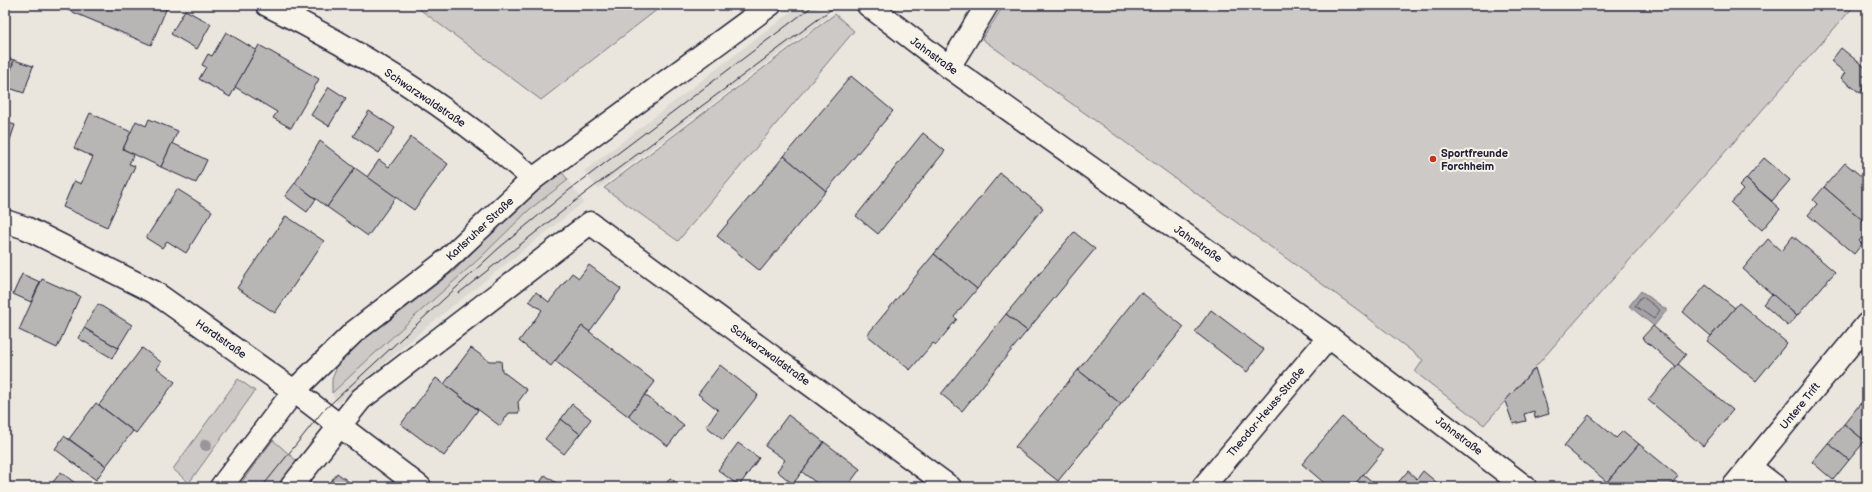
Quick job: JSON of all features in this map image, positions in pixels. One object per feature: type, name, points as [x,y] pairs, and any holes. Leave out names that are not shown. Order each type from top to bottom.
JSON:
[{"type":"street","name":"Schwarzwaldstraße","points":[[266,5],[406,82],[503,152],[533,179]]},
{"type":"street","name":"Karlsruher Straße","points":[[221,487],[294,391],[354,332],[442,264],[533,179],[770,5]]},
{"type":"street","name":"Jahnstraße","points":[[868,5],[949,67],[1329,337],[1525,487]]},
{"type":"street","points":[[949,67],[987,5]]},
{"type":"street","name":"Hardtstraße","points":[[5,221],[26,228],[154,292],[294,391],[420,487]]},
{"type":"street","name":"Schwarzwaldstraße","points":[[339,426],[361,399],[590,223],[950,487]]},
{"type":"street","name":"Untere Trift","points":[[1733,487],[1866,329]]},
{"type":"street","name":"Theodor-Heuss-Straße","points":[[1203,487],[1329,337]]},
{"type":"street","points":[[291,487],[339,426]]},
{"type":"street","points":[[1750,467],[1776,487]]},
{"type":"shaded area","points":[[414,5],[663,5],[541,100]]},
{"type":"shaded area","points":[[800,5],[810,5],[829,16],[598,189],[584,171]]},
{"type":"shaded area","name":"Sportfreunde Forchheim","points":[[1004,5],[1855,5],[1484,425],[1415,372],[1423,360],[1358,310],[982,39]]},
{"type":"shaded area","points":[[835,14],[854,31],[678,241],[604,188]]},
{"type":"shaded area","points":[[561,171],[568,180],[530,209],[481,257],[332,393],[332,379],[339,362],[361,342],[454,271],[533,192]]},
{"type":"shaded area","points":[[568,180],[584,202],[424,329],[337,404],[332,393],[530,209]]},
{"type":"shaded area","points":[[238,379],[255,391],[189,483],[173,469]]},
{"type":"shaded area","points":[[273,440],[298,462],[279,487],[238,487]]},
{"type":"water","points":[[1641,291],[1667,310],[1654,326],[1629,306]]},
{"type":"building","points":[[56,5],[168,5],[151,45]]},
{"type":"building","points":[[185,10],[211,24],[197,49],[171,34]]},
{"type":"building","points":[[226,32],[256,50],[230,97],[199,79],[206,67],[202,65],[208,54],[212,56]]},
{"type":"building","points":[[259,45],[319,79],[291,128],[273,118],[277,112],[235,87]]},
{"type":"building","points":[[1841,48],[1867,69],[1867,84],[1860,93],[1841,78],[1845,73],[1831,61]]},
{"type":"building","points":[[5,57],[14,60],[6,87],[5,87]]},
{"type":"building","points":[[14,60],[33,66],[24,93],[6,87]]},
{"type":"building","points":[[851,76],[893,111],[826,191],[784,156]]},
{"type":"building","points":[[329,87],[346,98],[329,126],[311,115]]},
{"type":"building","points":[[369,111],[395,128],[379,153],[353,136]]},
{"type":"building","points":[[90,113],[131,132],[123,149],[134,154],[129,164],[135,166],[107,227],[63,207],[74,181],[81,184],[93,157],[74,148]]},
{"type":"building","points":[[149,119],[178,131],[161,167],[123,149],[136,121],[146,126]]},
{"type":"building","points":[[5,122],[15,125],[5,155]]},
{"type":"building","points":[[923,133],[945,151],[878,234],[856,216]]},
{"type":"building","points":[[411,137],[448,164],[414,210],[367,177],[379,160],[389,167]]},
{"type":"building","points":[[320,141],[355,168],[327,207],[295,183]]},
{"type":"building","points":[[172,143],[207,160],[196,183],[161,167]]},
{"type":"building","points":[[784,156],[826,191],[760,271],[717,236]]},
{"type":"building","points":[[1764,158],[1790,180],[1772,201],[1746,179]]},
{"type":"building","points":[[1845,163],[1867,181],[1867,224],[1824,187]]},
{"type":"building","points":[[355,168],[396,197],[368,236],[327,207]]},
{"type":"building","points":[[1000,173],[1043,208],[977,289],[934,254]]},
{"type":"building","points":[[1746,179],[1780,209],[1762,230],[1731,203],[1743,190],[1739,186]]},
{"type":"building","points":[[295,183],[316,199],[307,212],[285,196]]},
{"type":"building","points":[[1824,187],[1867,224],[1867,231],[1859,241],[1862,244],[1854,254],[1808,215],[1817,204],[1813,200]]},
{"type":"building","points":[[177,189],[212,211],[186,253],[167,241],[162,248],[146,238]]},
{"type":"building","points":[[286,216],[324,241],[275,313],[237,288]]},
{"type":"building","points":[[1074,232],[1095,249],[1027,331],[1006,314]]},
{"type":"building","points":[[1793,236],[1835,272],[1797,316],[1743,269],[1768,239],[1781,251]]},
{"type":"building","points":[[934,254],[977,289],[954,317],[957,319],[936,345],[933,343],[910,370],[867,335]]},
{"type":"building","points":[[589,265],[621,289],[589,332],[582,326],[551,366],[519,341],[542,310],[529,301],[536,292],[549,302],[572,273],[579,278]]},
{"type":"building","points":[[22,274],[40,282],[31,302],[13,294]]},
{"type":"building","points":[[42,279],[80,296],[57,348],[19,330]]},
{"type":"building","points":[[1706,285],[1735,308],[1711,336],[1683,312]]},
{"type":"building","points":[[1141,292],[1184,327],[1121,404],[1078,370]]},
{"type":"building","points":[[1772,294],[1797,316],[1788,326],[1763,304]]},
{"type":"building","points":[[1739,303],[1787,343],[1756,381],[1707,341]]},
{"type":"building","points":[[98,304],[132,325],[118,348],[84,328]]},
{"type":"building","points":[[1211,310],[1264,350],[1247,372],[1195,332]]},
{"type":"building","points":[[1006,314],[1027,331],[962,411],[941,394]]},
{"type":"building","points":[[582,326],[655,382],[628,416],[555,361]]},
{"type":"building","points":[[1653,326],[1686,354],[1676,367],[1642,338]]},
{"type":"building","points":[[84,328],[118,348],[112,358],[78,338]]},
{"type":"building","points":[[142,348],[161,362],[157,368],[175,382],[136,433],[99,405]]},
{"type":"building","points":[[471,348],[489,361],[501,361],[502,371],[527,390],[518,402],[519,413],[509,413],[500,426],[444,384]]},
{"type":"building","points":[[1678,364],[1733,410],[1703,446],[1648,400]]},
{"type":"building","points":[[720,365],[758,395],[723,440],[706,426],[718,410],[698,394]]},
{"type":"building","points":[[1535,368],[1549,414],[1535,418],[1534,411],[1524,414],[1526,421],[1513,424],[1505,401]]},
{"type":"building","points":[[1078,370],[1121,404],[1058,481],[1015,447]]},
{"type":"building","points":[[436,378],[478,410],[444,456],[401,424]]},
{"type":"building","points":[[645,395],[684,425],[668,446],[628,416]]},
{"type":"building","points":[[1867,396],[1867,410],[1860,404]]},
{"type":"building","points":[[96,403],[133,431],[106,466],[69,439]]},
{"type":"building","points":[[572,404],[591,419],[580,434],[561,419]]},
{"type":"building","points":[[1860,404],[1867,410],[1867,439],[1865,441],[1844,424]]},
{"type":"building","points":[[788,415],[824,442],[793,484],[777,471],[785,460],[765,446]]},
{"type":"building","points":[[1589,415],[1616,438],[1623,431],[1639,444],[1607,482],[1564,446]]},
{"type":"building","points":[[1342,417],[1383,451],[1353,487],[1329,487],[1302,464]]},
{"type":"building","points":[[561,419],[580,434],[564,454],[545,439]]},
{"type":"building","points":[[1844,424],[1865,441],[1849,460],[1828,443]]},
{"type":"building","points":[[64,436],[106,466],[96,480],[55,449]]},
{"type":"building","points":[[824,442],[860,469],[847,487],[822,487],[802,472]]},
{"type":"building","points":[[738,443],[759,458],[739,486],[718,470]]},
{"type":"building","points":[[1828,443],[1849,460],[1833,480],[1812,462]]},
{"type":"building","points":[[1639,444],[1678,476],[1669,487],[1613,487],[1607,482]]},
{"type":"building","points":[[1408,471],[1417,479],[1423,471],[1442,487],[1394,487]]},
{"type":"building","points":[[61,472],[80,487],[49,487]]},
{"type":"building","points":[[337,473],[356,487],[327,487]]},
{"type":"building","points":[[1363,474],[1375,484],[1372,487],[1353,487]]},
{"type":"building","points":[[545,475],[562,487],[537,487]]},
{"type":"building","points":[[670,478],[682,487],[664,487]]},
{"type":"tram line","points":[[262,487],[322,412],[499,248],[568,191],[814,5]]},
{"type":"tram line","points":[[459,293],[588,191],[837,5]]},
{"type":"place","name":"Sportfreunde Forchheim","points":[[1433,159]]}]
